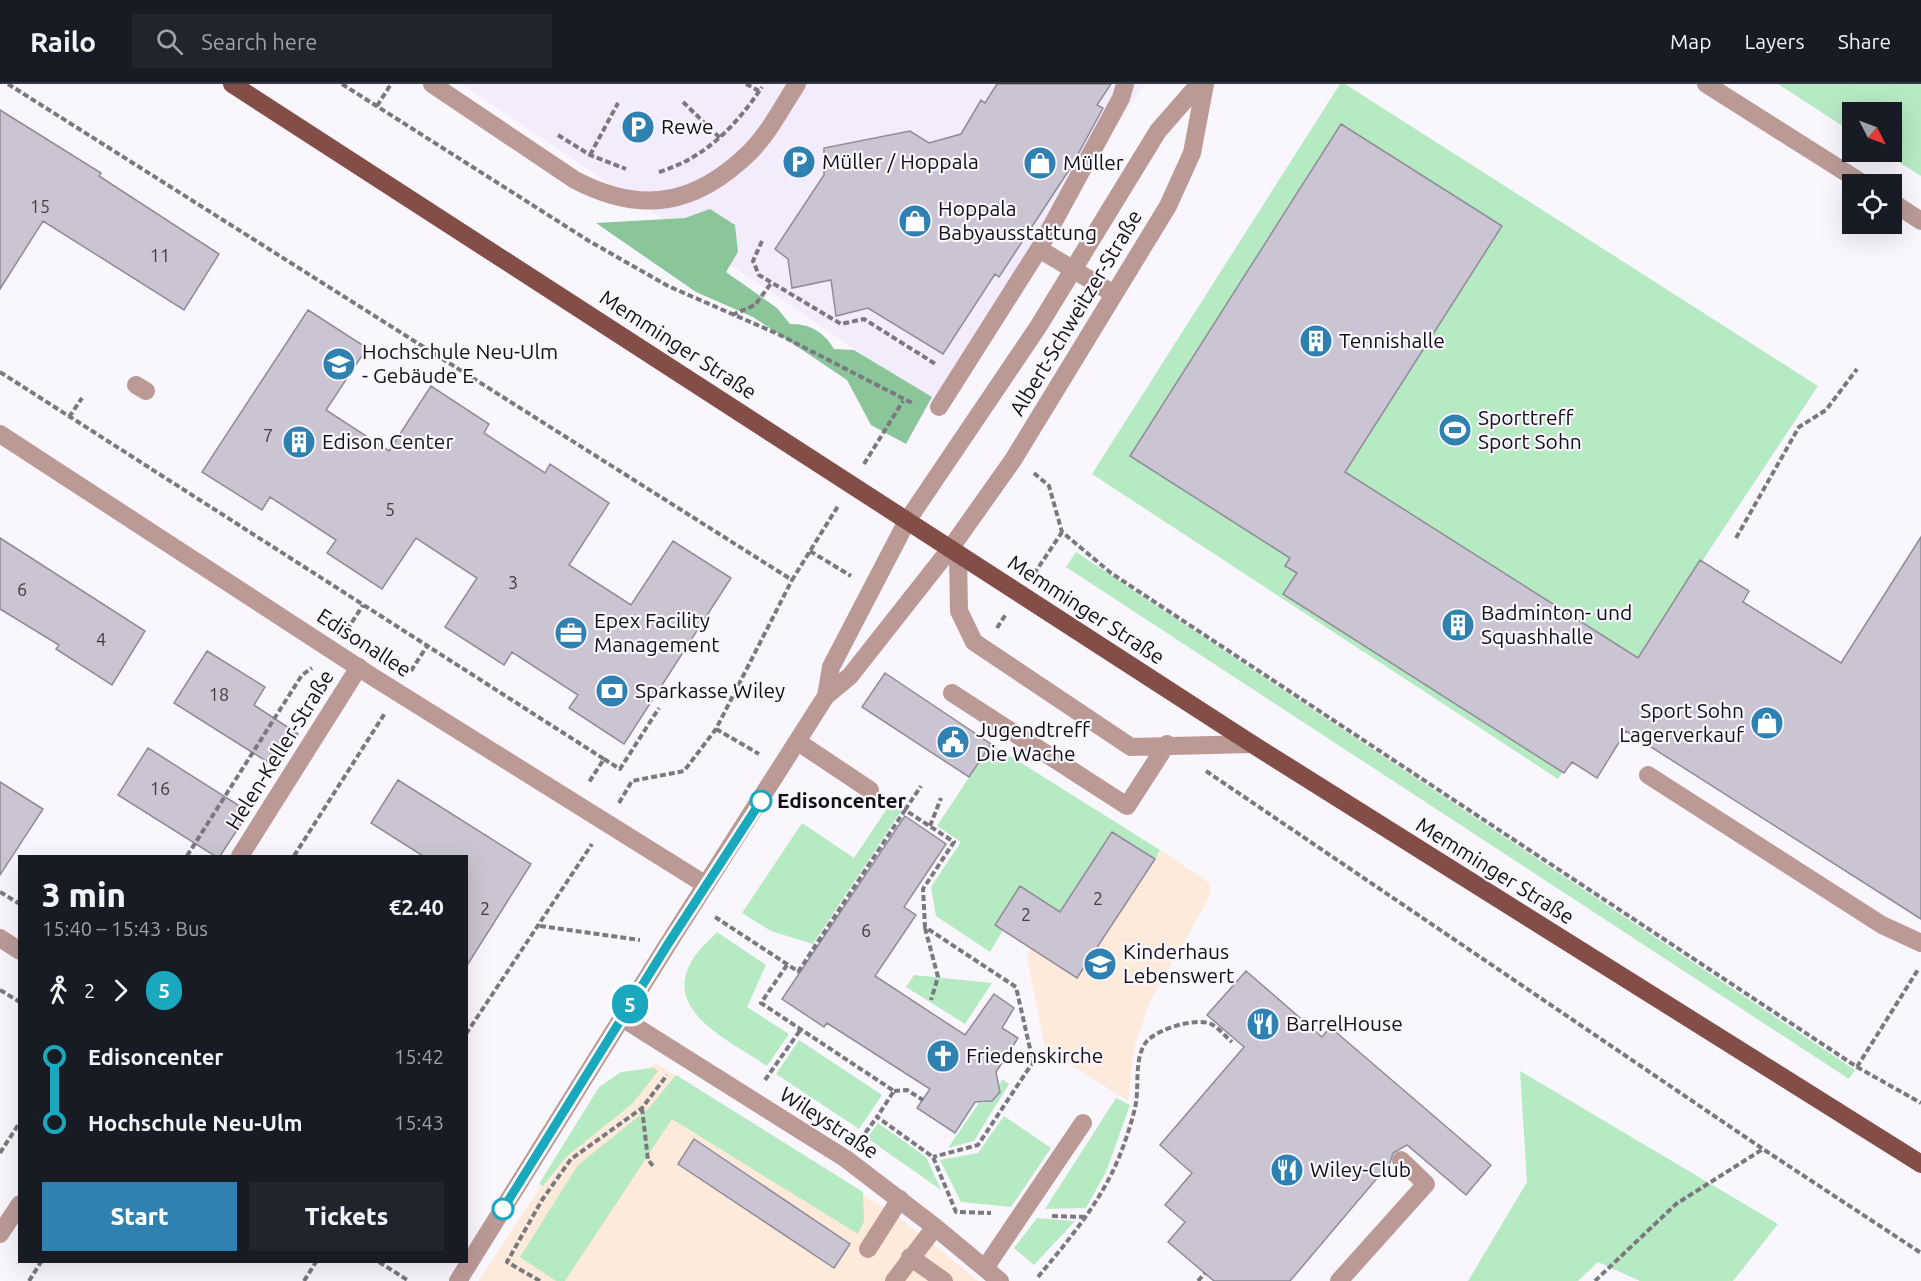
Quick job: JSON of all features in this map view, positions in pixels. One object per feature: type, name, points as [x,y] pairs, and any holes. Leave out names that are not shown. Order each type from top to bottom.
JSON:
[{"type":"main road","name":"Memminger Straße","points":[[232,84],[1252,744],[1921,1164]]},
{"type":"street","points":[[432,84],[575,180],[598,192],[644,202],[677,199],[703,187],[729,169],[751,151],[797,84]]},
{"type":"street","points":[[932,407],[958,378],[1039,249],[1121,98],[1125,84]]},
{"type":"street","name":"Albert-Schweitzer-Straße","points":[[826,696],[831,667],[907,521],[1074,270],[1158,131],[1199,84]]},
{"type":"street","name":"Albert-Schweitzer-Straße","points":[[826,696],[850,676],[954,552],[1013,460],[1168,206],[1192,153],[1205,84]]},
{"type":"street","points":[[1706,84],[1848,174]]},
{"type":"street","points":[[1902,209],[1921,221]]},
{"type":"street","points":[[1039,249],[1114,294]]},
{"type":"street","name":"Edisonallee","points":[[0,434],[398,692],[706,885]]},
{"type":"street","points":[[954,552],[959,611],[974,642],[1131,747],[1167,744],[1252,744]]},
{"type":"street","name":"Helen-Keller-Straße","points":[[241,855],[359,667]]},
{"type":"street","points":[[952,693],[1127,806],[1167,744]]},
{"type":"street","points":[[458,1281],[621,1018],[826,696]]},
{"type":"street","points":[[798,742],[870,790]]},
{"type":"street","points":[[1648,775],[1882,925],[1921,943]]},
{"type":"street","points":[[0,938],[18,950]]},
{"type":"street","name":"Wileystraße","points":[[621,1018],[846,1159],[900,1199],[1000,1281]]},
{"type":"street","points":[[985,1268],[1083,1123]]},
{"type":"street","points":[[1339,1281],[1426,1184],[1401,1161]]},
{"type":"street","points":[[868,1249],[900,1199]]},
{"type":"street","points":[[0,1234],[18,1207]]},
{"type":"street","points":[[894,1281],[935,1227]]},
{"type":"street","points":[[910,1257],[945,1281]]},
{"type":"path","points":[[8,84],[792,580]]},
{"type":"path","points":[[342,84],[589,241],[668,286],[778,334],[903,400],[932,407]]},
{"type":"path","points":[[377,106],[391,84]]},
{"type":"path","points":[[746,84],[759,91]]},
{"type":"path","points":[[648,173],[680,165],[699,155],[735,122],[764,84]]},
{"type":"path","points":[[683,102],[720,138]]},
{"type":"path","points":[[590,155],[618,103]]},
{"type":"path","points":[[552,131],[590,155],[628,170]]},
{"type":"path","points":[[762,241],[753,261],[755,269],[772,282],[841,324],[864,319],[958,378]]},
{"type":"path","points":[[732,315],[756,305],[772,282]]},
{"type":"path","points":[[1736,538],[1799,427],[1826,410],[1857,369]]},
{"type":"path","points":[[0,372],[620,769],[660,708]]},
{"type":"path","points":[[69,417],[82,398]]},
{"type":"path","points":[[1013,460],[1049,486],[1062,532],[1111,573],[1857,1067],[1921,1103]]},
{"type":"path","points":[[468,1031],[540,926],[632,781],[684,771],[716,729],[792,580],[810,551]]},
{"type":"path","points":[[295,855],[427,646]]},
{"type":"path","points":[[188,855],[302,675]]},
{"type":"path","points":[[716,729],[761,755]]},
{"type":"path","points":[[1167,744],[1763,1149],[1921,1253]]},
{"type":"path","points":[[589,783],[604,759]]},
{"type":"path","points":[[694,903],[799,973],[921,786]]},
{"type":"path","points":[[930,826],[941,798]]},
{"type":"path","points":[[905,810],[954,842],[923,889],[925,927],[938,977],[931,1000]]},
{"type":"path","points":[[0,892],[18,903]]},
{"type":"path","points":[[540,926],[668,944]]},
{"type":"path","points":[[925,927],[1016,987],[1033,1062],[978,1145],[933,1157]]},
{"type":"path","points":[[787,965],[761,1003],[894,1091],[907,1090],[923,1100]]},
{"type":"path","points":[[1857,1067],[1921,965]]},
{"type":"path","points":[[0,990],[18,1001]]},
{"type":"path","points":[[1038,1277],[1087,1217],[1107,1184],[1123,1147],[1136,1103],[1141,1055],[1146,1042],[1159,1032],[1187,1023],[1211,1024],[1232,1042]]},
{"type":"path","points":[[752,1099],[801,1029]]},
{"type":"path","points":[[540,1281],[507,1262],[543,1200],[571,1159],[642,1108],[682,1056]]},
{"type":"path","points":[[894,1091],[877,1116],[933,1157],[956,1212]]},
{"type":"path","points":[[642,1108],[648,1160],[655,1168]]},
{"type":"path","points":[[0,1153],[18,1125]]},
{"type":"path","points":[[1595,1281],[1676,1204],[1763,1149]]},
{"type":"path","points":[[29,1281],[40,1263]]},
{"type":"path","points":[[304,1281],[315,1263]]},
{"type":"path","points":[[381,1263],[409,1281]]},
{"type":"path","points":[[1198,1281],[1205,1273]]},
{"type":"shaded area","points":[[462,84],[1144,84],[935,403]]},
{"type":"shaded area","name":"Kinderhaus Lebenswert","points":[[1112,832],[1154,859],[1160,850],[1209,883],[1210,896],[1149,1003],[1135,1045],[1128,1101],[1045,1048],[1027,957],[1031,949],[995,925],[1060,912]]},
{"type":"shaded area","points":[[657,1064],[903,1220],[978,1281],[479,1281],[608,1082]]},
{"type":"green space","name":"Sporttreff Sport Sohn","points":[[1340,84],[1345,84],[1818,386],[1558,779],[1092,474]]},
{"type":"green space","points":[[1778,84],[1921,84],[1921,176],[1899,162],[1902,162],[1902,102],[1842,102],[1842,126]]},
{"type":"green space","points":[[710,209],[735,225],[738,252],[726,272],[777,308],[790,324],[810,327],[821,333],[834,349],[854,350],[932,397],[906,444],[871,425],[847,380],[753,317],[696,292],[596,223],[685,218]]},
{"type":"green space","points":[[1076,552],[1855,1070],[1849,1079],[1066,567]]},
{"type":"green space","points":[[991,744],[1160,850],[1155,859],[1112,832],[1060,912],[995,925],[1003,930],[990,952],[936,916],[931,887],[961,842],[937,826]]},
{"type":"green space","points":[[894,798],[905,805],[813,944],[771,931],[742,913],[802,823],[854,858]]},
{"type":"green space","points":[[717,932],[766,965],[747,1007],[789,1034],[767,1066],[703,1022],[692,1008],[685,992],[686,975],[695,956]]},
{"type":"green space","points":[[914,975],[992,983],[965,1024],[906,987]]},
{"type":"green space","points":[[799,1040],[882,1095],[859,1129],[776,1074]]},
{"type":"green space","points":[[653,1068],[658,1071],[633,1103],[566,1157],[543,1186],[539,1184],[599,1087],[621,1072]]},
{"type":"green space","points":[[1520,1071],[1778,1224],[1733,1281],[1640,1281],[1598,1262],[1578,1281],[1468,1281],[1527,1182]]},
{"type":"green space","points":[[676,1075],[863,1192],[864,1221],[858,1234],[672,1119],[565,1281],[556,1281],[520,1257],[578,1165],[649,1108]]},
{"type":"green space","points":[[1002,1079],[1009,1084],[974,1141],[948,1148],[979,1103],[990,1102],[993,1099]]},
{"type":"green space","points":[[1116,1098],[1130,1105],[1106,1172],[1086,1208],[1045,1209]]},
{"type":"green space","points":[[1004,1116],[1051,1148],[1011,1207],[961,1202],[940,1160],[978,1153]]},
{"type":"green space","points":[[878,1123],[926,1157],[941,1190],[867,1138]]},
{"type":"green space","points":[[1037,1218],[1075,1221],[1034,1265],[1014,1248]]},
{"type":"building","name":"Hoppala Babyausstattung","points":[[997,84],[1111,84],[1097,105],[1103,108],[1071,167],[999,277],[995,274],[943,354],[868,308],[836,316],[831,280],[792,288],[788,259],[775,249],[824,175],[824,148],[910,131],[929,143],[961,134],[981,100],[985,103]]},
{"type":"building","points":[[0,110],[101,173],[99,176],[219,254],[184,310],[43,221],[0,289]]},
{"type":"building","points":[[1341,124],[1502,226],[1345,472],[1638,658],[1700,560],[1749,591],[1743,602],[1841,663],[1921,537],[1921,919],[1626,731],[1597,778],[1572,762],[1564,773],[1283,594],[1297,573],[1285,566],[1290,558],[1130,456]]},
{"type":"building","points":[[308,310],[367,348],[326,410],[389,451],[431,386],[489,424],[484,433],[545,473],[550,464],[609,503],[569,565],[631,605],[673,541],[731,578],[624,744],[569,708],[578,695],[512,652],[504,665],[445,627],[477,578],[416,538],[382,589],[327,553],[336,540],[304,519],[270,497],[262,510],[202,472]]},
{"type":"building","points":[[0,538],[145,631],[112,685],[56,649],[59,645],[0,609]]},
{"type":"building","points":[[207,651],[265,687],[254,705],[298,734],[277,768],[174,703]]},
{"type":"building","points":[[885,673],[991,744],[969,777],[862,707]]},
{"type":"building","points":[[148,748],[249,812],[221,855],[213,855],[118,795]]},
{"type":"building","points":[[398,780],[531,864],[468,964],[468,855],[421,855],[371,823]]},
{"type":"building","points":[[0,782],[43,809],[0,875]]},
{"type":"building","points":[[905,816],[946,844],[904,907],[916,915],[875,976],[965,1035],[994,994],[1014,1008],[1002,1028],[1018,1038],[996,1072],[1000,1092],[992,1101],[975,1102],[955,1133],[917,1108],[930,1089],[827,1023],[824,1027],[782,999]]},
{"type":"building","points":[[1112,832],[1155,859],[1077,978],[995,925],[1020,886],[1060,912]]},
{"type":"building","name":"Wiley-Club","points":[[1246,971],[1322,1037],[1330,1027],[1491,1165],[1466,1195],[1407,1145],[1393,1153],[1390,1163],[1290,1281],[1214,1281],[1168,1242],[1185,1222],[1165,1205],[1192,1173],[1160,1145],[1244,1047],[1207,1015]]},
{"type":"building","points":[[694,1139],[850,1244],[834,1268],[678,1164]]},
{"type":"bus line","name":"5","points":[[503,1209],[668,944],[761,801]]},
{"type":"place","name":"Rewe","points":[[638,127]]},
{"type":"place","name":"Müller / Hoppala","points":[[799,162]]},
{"type":"place","name":"Müller","points":[[1040,163]]},
{"type":"place","name":"Hoppala Babyausstattung","points":[[915,221]]},
{"type":"place","name":"Tennishalle","points":[[1316,341]]},
{"type":"place","name":"Hochschule Neu-Ulm - Gebäude E","points":[[339,364]]},
{"type":"place","name":"Sporttreff Sport Sohn","points":[[1455,430]]},
{"type":"place","name":"Edison Center","points":[[299,442]]},
{"type":"place","name":"Badminton- und Squashhalle","points":[[1458,625]]},
{"type":"place","name":"Epex Facility Management","points":[[571,633]]},
{"type":"place","name":"Sparkasse Wiley","points":[[612,691]]},
{"type":"place","name":"Sport Sohn Lagerverkauf","points":[[1767,723]]},
{"type":"place","name":"Jugendtreff Die Wache","points":[[953,742]]},
{"type":"place","name":"Edisoncenter","points":[[761,801]]},
{"type":"place","name":"Kinderhaus Lebenswert","points":[[1100,964]]},
{"type":"place","name":"BarrelHouse","points":[[1263,1024]]},
{"type":"place","name":"Friedenskirche","points":[[943,1056]]},
{"type":"place","name":"Wiley-Club","points":[[1287,1170]]}]
